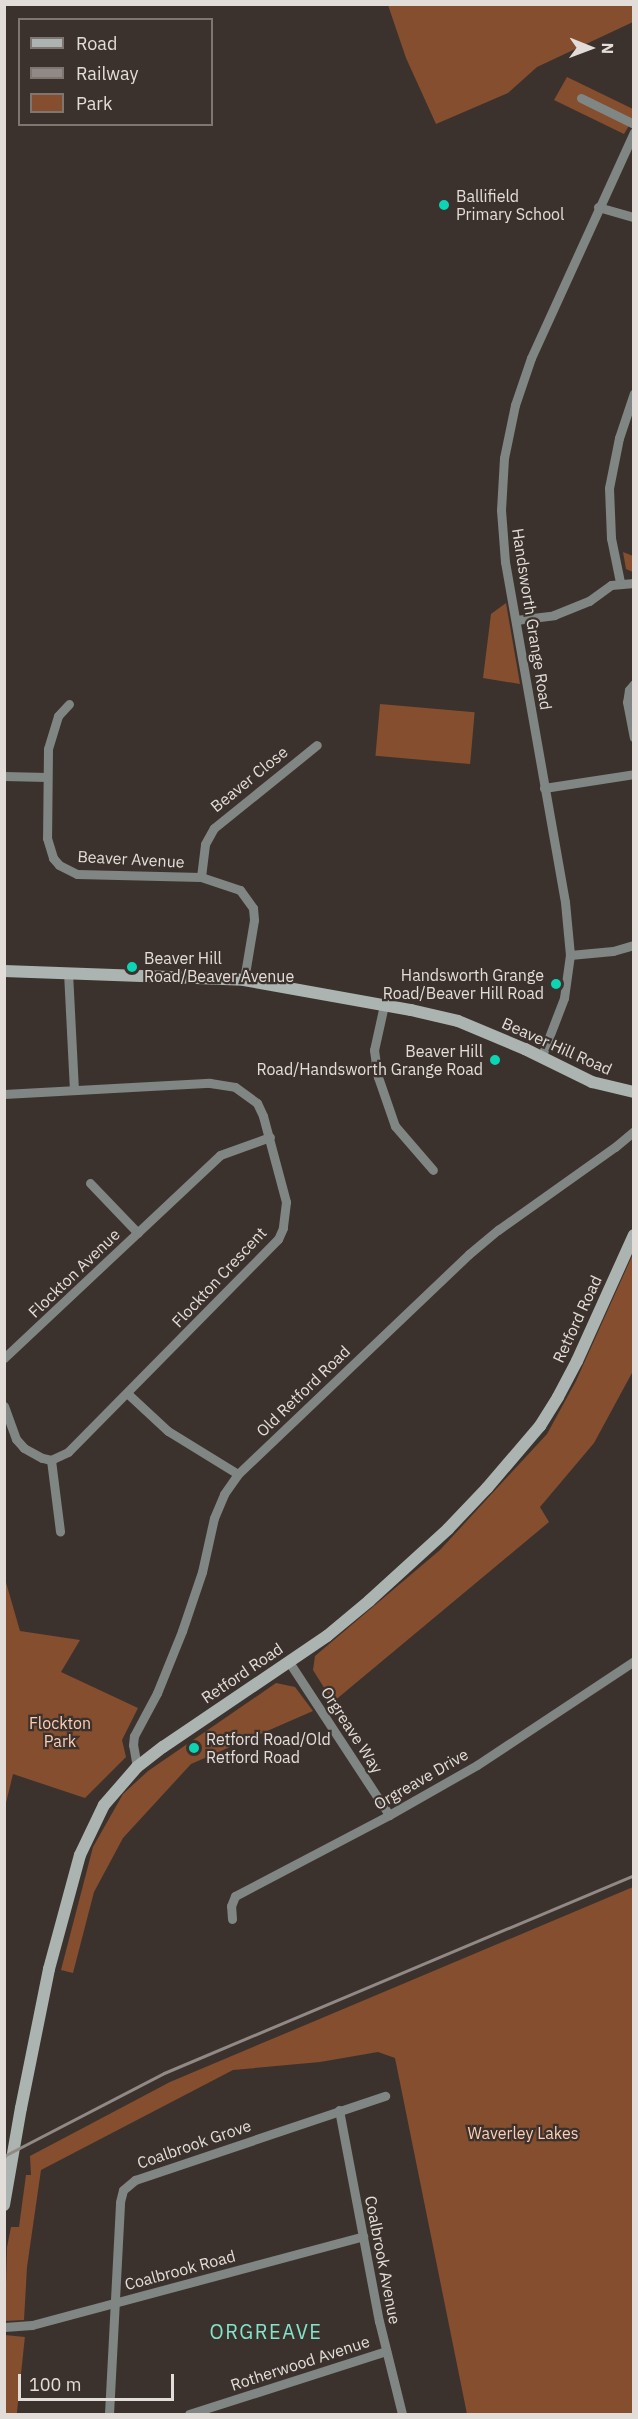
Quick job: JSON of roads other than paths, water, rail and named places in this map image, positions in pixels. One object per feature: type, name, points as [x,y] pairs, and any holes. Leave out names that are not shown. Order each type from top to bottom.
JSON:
[{"type":"main road","name":"Beaver Hill Road","points":[[4,971],[244,980],[384,1005],[458,1021],[592,1082],[633,1092]]},
{"type":"main road","name":"Retford Road","points":[[4,2205],[21,2108],[70,1887],[80,1855],[104,1805],[137,1767],[289,1662],[369,1601],[448,1528],[540,1426],[577,1361],[633,1235]]},
{"type":"street","points":[[581,98],[633,124]]},
{"type":"street","name":"Handsworth Grange Road","points":[[541,1058],[564,998],[570,955],[565,902],[505,562],[501,510],[509,431],[531,358],[633,132]]},
{"type":"street","points":[[598,207],[633,217]]},
{"type":"street","points":[[620,582],[611,538],[609,488],[613,462],[629,418],[633,393]]},
{"type":"street","points":[[516,620],[554,615],[575,608],[620,582],[633,584]]},
{"type":"street","points":[[633,684],[629,690],[627,702],[633,737]]},
{"type":"street","name":"Beaver Avenue","points":[[69,704],[58,716],[51,730],[47,777],[49,849],[59,866],[77,874],[201,877],[240,890],[253,908],[252,933],[244,980]]},
{"type":"street","name":"Beaver Close","points":[[201,877],[205,844],[214,828],[316,745]]},
{"type":"street","points":[[544,788],[633,774]]},
{"type":"street","points":[[4,776],[47,777]]},
{"type":"street","points":[[570,955],[613,951],[633,945]]},
{"type":"street","points":[[68,972],[74,1089]]},
{"type":"street","points":[[384,1005],[374,1050],[378,1077],[395,1126],[433,1170]]},
{"type":"street","name":"Flockton Crescent","points":[[4,1094],[210,1083],[235,1087],[257,1103],[270,1137],[286,1202],[284,1228],[270,1248],[128,1394],[68,1452],[51,1460]]},
{"type":"street","name":"Old Retford Road","points":[[137,1767],[133,1745],[134,1736],[157,1693],[178,1642],[202,1572],[214,1518],[224,1494],[238,1474],[469,1254],[507,1223],[615,1147],[633,1131]]},
{"type":"street","name":"Flockton Avenue","points":[[4,1358],[220,1155],[270,1137]]},
{"type":"street","name":"Flockton Avenue","points":[[90,1183],[138,1233]]},
{"type":"street","points":[[128,1394],[168,1431],[238,1474]]},
{"type":"street","points":[[4,1406],[16,1438],[24,1448],[42,1458],[51,1460],[60,1531]]},
{"type":"street","name":"Orgreave Way","points":[[289,1662],[390,1815]]},
{"type":"street","name":"Orgreave Drive","points":[[232,1919],[231,1906],[235,1896],[390,1815],[514,1743],[633,1662]]},
{"type":"street","name":"Coalbrook Grove","points":[[109,2415],[120,2195],[128,2185],[339,2110],[385,2096]]},
{"type":"street","name":"Coalbrook Avenue","points":[[339,2110],[386,2350],[402,2415]]},
{"type":"street","name":"Coalbrook Road","points":[[4,2327],[32,2325],[363,2236]]},
{"type":"street","name":"Rotherwood Avenue","points":[[189,2415],[386,2350]]},
{"type":"railway","points":[[4,2156],[164,2073],[634,1875]]},
{"type":"place","name":"Ballifield Primary School","points":[[444,205]]},
{"type":"place","name":"Beaver Hill Road/Beaver Avenue","points":[[132,967]]},
{"type":"place","name":"Handsworth Grange Road/Beaver Hill Road","points":[[556,984]]},
{"type":"place","name":"Beaver Hill Road/Handsworth Grange Road","points":[[495,1060]]},
{"type":"place","name":"Retford Road/Old Retford Road","points":[[194,1748]]},
{"type":"district","name":"ORGREAVE","points":[[266,2331]]},
{"type":"park label","name":"Flockton Park","points":[[60,1732]]},
{"type":"park label","name":"Waverley Lakes","points":[[523,2133]]}]
